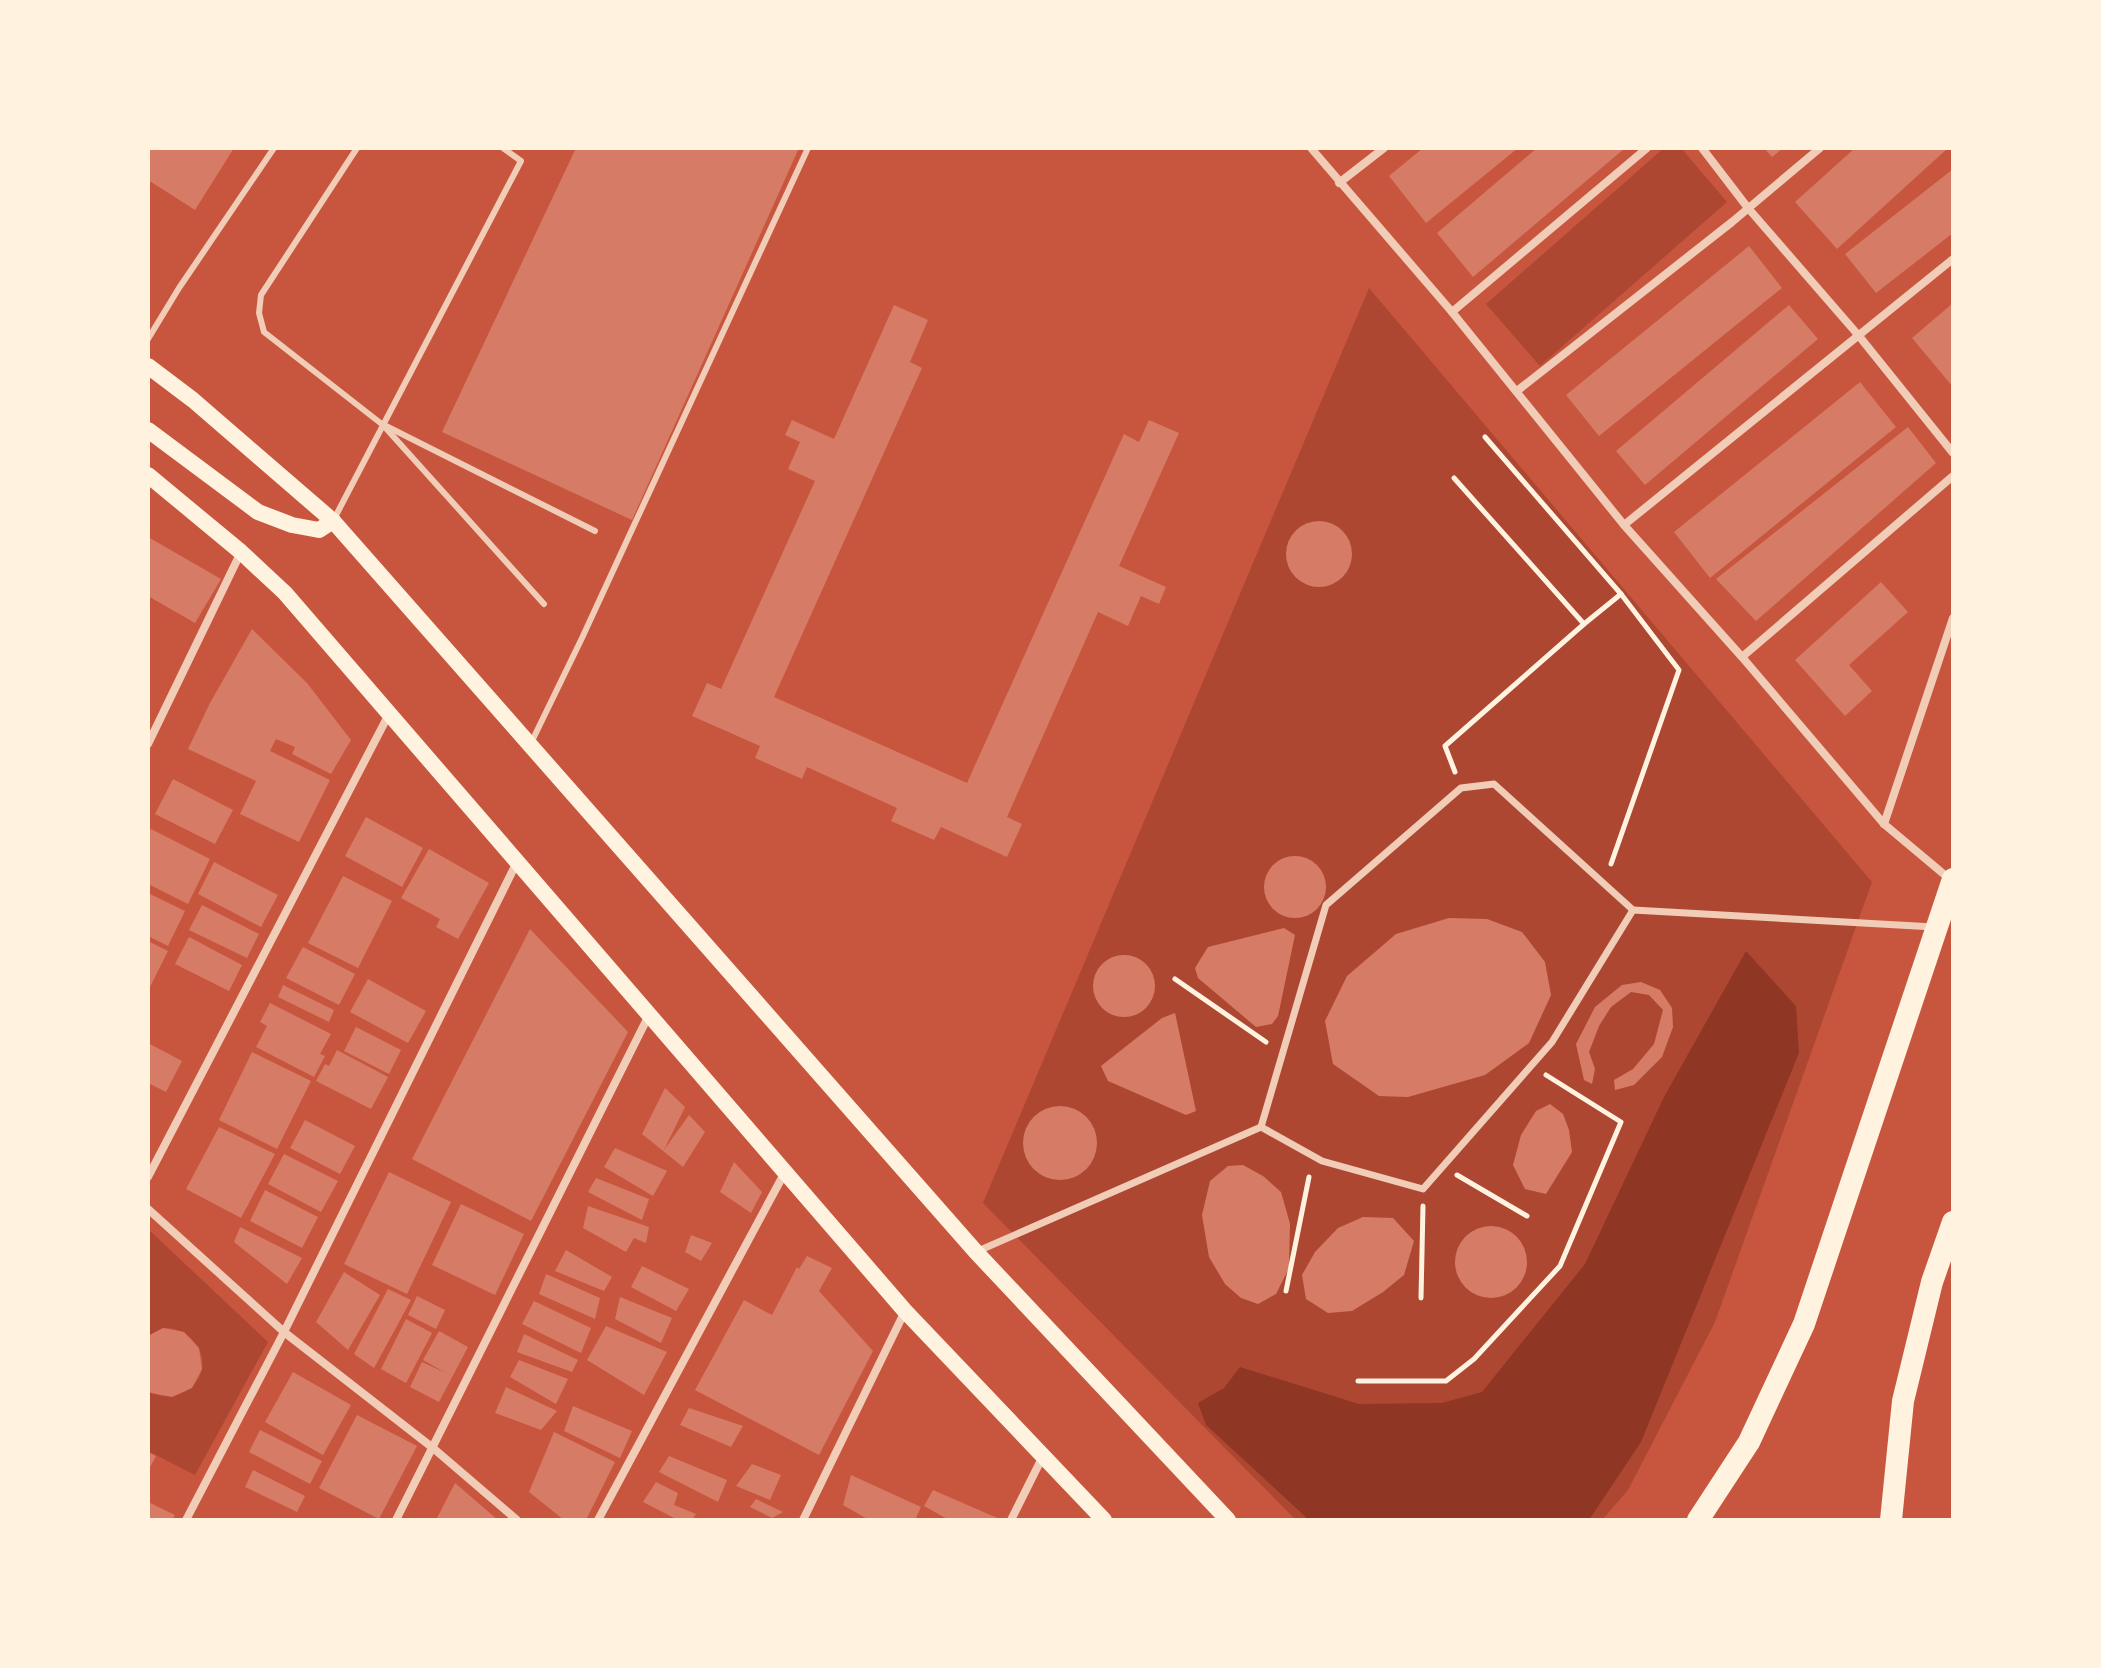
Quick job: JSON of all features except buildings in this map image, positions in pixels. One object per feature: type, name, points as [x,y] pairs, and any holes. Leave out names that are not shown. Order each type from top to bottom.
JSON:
[{"type":"highway","points":[[1698,1520],[1749,1442],[1804,1324],[1953,880]]},
{"type":"highway","points":[[1891,1520],[1903,1401],[1932,1282],[1953,1222]]},
{"type":"main road","points":[[148,366],[193,400],[333,521],[976,1252],[1228,1520]]},
{"type":"main road","points":[[148,430],[258,512],[292,525],[319,530],[333,521]]},
{"type":"main road","points":[[148,475],[285,593],[905,1311],[1104,1520]]},
{"type":"street","points":[[1311,148],[1452,312],[1624,525],[1742,657],[1884,824],[1953,880]]},
{"type":"street","points":[[1339,183],[1384,148]]},
{"type":"street","points":[[1452,312],[1647,148]]},
{"type":"street","points":[[1702,148],[1748,208],[1859,336],[1953,453]]},
{"type":"street","points":[[1517,391],[1820,148]]},
{"type":"street","points":[[1624,525],[1953,259]]},
{"type":"street","points":[[1742,657],[1953,476]]},
{"type":"street","points":[[148,744],[241,552]]},
{"type":"street","points":[[1884,824],[1953,618]]},
{"type":"street","points":[[148,1177],[389,714]]},
{"type":"street","points":[[976,1252],[1261,1127],[1326,905],[1461,788],[1494,784],[1633,910],[1938,927]]},
{"type":"street","points":[[186,1520],[284,1332],[517,861]]},
{"type":"street","points":[[1261,1127],[1322,1161],[1423,1189],[1552,1042],[1633,910]]},
{"type":"street","points":[[396,1520],[649,1015]]},
{"type":"street","points":[[598,1520],[785,1171]]},
{"type":"street","points":[[148,1209],[284,1332],[433,1448],[517,1520]]},
{"type":"street","points":[[803,1520],[905,1311]]},
{"type":"street","points":[[1011,1520],[1042,1458]]},
{"type":"lane","points":[[148,339],[274,148]]},
{"type":"lane","points":[[357,148],[261,295],[259,313],[264,332],[383,425],[544,604]]},
{"type":"lane","points":[[333,521],[521,161],[503,148]]},
{"type":"lane","points":[[530,744],[808,148]]},
{"type":"lane","points":[[383,425],[595,531]]},
{"type":"path","points":[[1485,437],[1621,594],[1679,670],[1604,884]]},
{"type":"path","points":[[1454,478],[1584,624]]},
{"type":"path","points":[[1461,788],[1445,746],[1621,594]]},
{"type":"path","points":[[1175,979],[1283,1054]]},
{"type":"path","points":[[1358,1381],[1446,1381],[1474,1359],[1560,1266],[1621,1122],[1532,1065]]},
{"type":"path","points":[[1286,1291],[1313,1156]]},
{"type":"path","points":[[1443,1166],[1527,1216]]},
{"type":"path","points":[[1421,1298],[1423,1189]]},
{"type":"shaded area","points":[[1664,148],[1681,148],[1727,202],[1540,366],[1486,304]]},
{"type":"shaded area","points":[[1369,288],[1872,882],[1715,1322],[1628,1490],[1602,1520],[1296,1520],[983,1203]]},
{"type":"shaded area","points":[[1746,951],[1796,1006],[1799,1053],[1641,1442],[1589,1520],[1309,1520],[1206,1425],[1198,1403],[1224,1388],[1240,1367],[1359,1404],[1442,1403],[1482,1392],[1585,1264],[1664,1097]]},
{"type":"shaded area","points":[[148,1229],[268,1342],[195,1475],[148,1451],[148,1390],[172,1396],[188,1390],[199,1377],[202,1361],[193,1340],[180,1331],[165,1328],[148,1336]]}]
